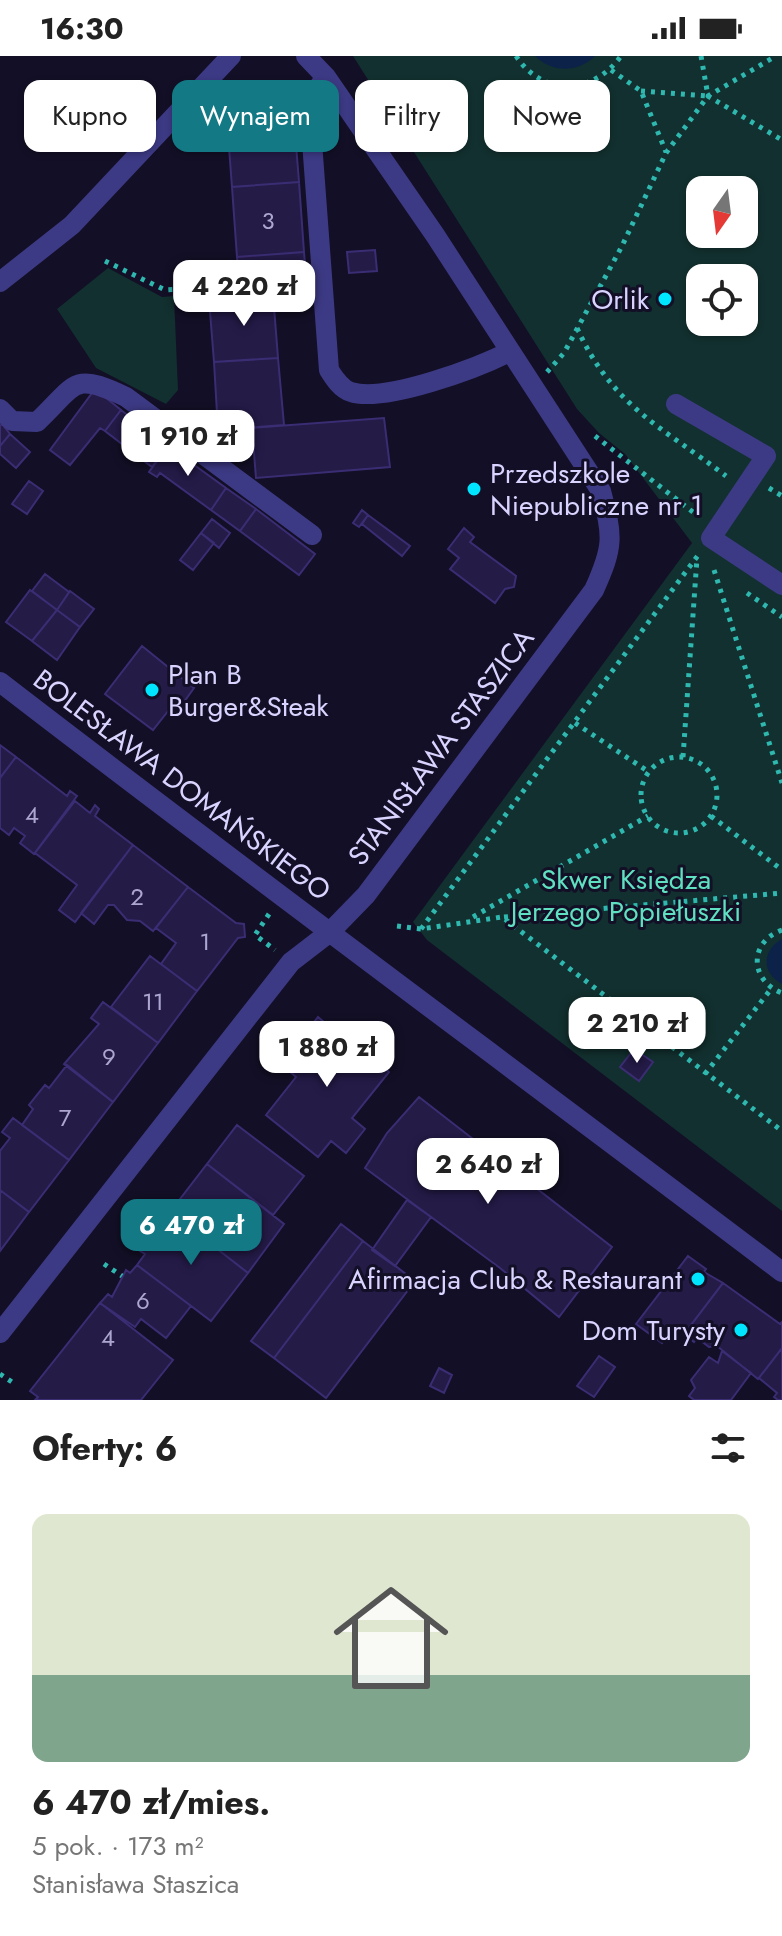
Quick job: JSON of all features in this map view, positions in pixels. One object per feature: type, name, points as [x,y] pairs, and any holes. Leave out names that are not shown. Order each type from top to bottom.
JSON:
[{"type":"street","points":[[0,282],[72,225],[231,56]]},
{"type":"street","points":[[306,56],[326,77],[435,235],[509,352],[481,366],[391,392],[352,393],[329,370],[310,115],[312,96],[326,77]]},
{"type":"street","name":"STANISŁAWA STASZICA","points":[[0,1333],[291,962],[330,932],[366,895],[594,590],[610,555],[610,530],[601,491],[509,352]]},
{"type":"street","points":[[0,409],[12,421],[37,422],[75,385],[95,382],[126,397],[312,535]]},
{"type":"street","points":[[676,404],[766,456],[711,538],[782,585]]},
{"type":"street","name":"BOLESŁAWA DOMAŃSKIEGO","points":[[0,682],[782,1272]]},
{"type":"path","points":[[516,56],[526,70],[553,85],[584,85],[611,70],[621,56]]},
{"type":"path","points":[[701,56],[708,96]]},
{"type":"path","points":[[555,384],[546,372],[558,362],[622,246],[666,153],[708,96],[776,56]]},
{"type":"path","points":[[611,70],[641,91],[708,96],[782,140]]},
{"type":"path","points":[[641,91],[666,153]]},
{"type":"path","points":[[105,261],[165,290],[324,281]]},
{"type":"path","points":[[577,328],[601,374],[634,411],[724,474],[744,493]]},
{"type":"path","points":[[421,929],[711,538],[698,516],[589,432]]},
{"type":"path","points":[[683,757],[697,557]]},
{"type":"path","points":[[714,570],[782,783]]},
{"type":"path","points":[[575,723],[649,772]]},
{"type":"path","points":[[670,757],[683,757],[707,768],[714,779],[717,805],[703,825],[680,833],[658,826],[648,816],[641,795],[649,772],[670,757]]},
{"type":"path","points":[[469,919],[648,816]]},
{"type":"path","points":[[711,816],[782,870]]},
{"type":"path","points":[[397,926],[421,929],[469,919],[782,893]]},
{"type":"path","points":[[269,914],[255,935],[276,950]]},
{"type":"path","points":[[502,917],[782,1131]]},
{"type":"path","points":[[782,930],[770,935],[758,951],[758,973],[771,989],[782,993]]},
{"type":"path","points":[[705,1074],[771,989]]},
{"type":"path","points":[[104,1264],[122,1276]]},
{"type":"path","points":[[0,1374],[15,1384]]},
{"type":"green space","name":"Skwer Księdza Jerzego Popiełuszki","points":[[353,56],[782,56],[782,1211],[427,940],[413,922],[692,543],[625,454],[599,433],[577,409],[414,152],[468,152],[468,80],[368,80]]},
{"type":"green space","points":[[108,268],[162,297],[174,296],[178,390],[166,404],[96,368],[57,309]]},
{"type":"water","points":[[535,56],[595,56],[581,66],[565,69],[549,66]]},
{"type":"water","points":[[782,939],[782,984],[770,974],[767,962],[771,949]]},
{"type":"building","points":[[229,152],[297,152],[299,182],[232,187]]},
{"type":"building","points":[[299,182],[304,252],[237,257],[232,187]]},
{"type":"building","points":[[375,250],[377,271],[349,273],[347,252]]},
{"type":"building","points":[[304,252],[306,276],[239,280],[237,257]]},
{"type":"building","points":[[273,294],[278,358],[214,362],[209,299]]},
{"type":"building","points":[[278,358],[284,425],[218,430],[214,362]]},
{"type":"building","points":[[95,389],[121,410],[105,431],[100,428],[70,465],[50,450]]},
{"type":"building","points":[[121,410],[168,446],[152,467],[105,431]]},
{"type":"building","points":[[384,418],[390,467],[256,478],[252,428]]},
{"type":"building","points":[[2,424],[10,434],[0,446],[0,426]]},
{"type":"building","points":[[10,434],[30,452],[16,468],[0,454],[0,446]]},
{"type":"building","points":[[168,446],[226,488],[211,510],[160,473],[157,477],[149,472]]},
{"type":"building","points":[[29,481],[43,491],[27,514],[12,504]]},
{"type":"building","points":[[226,488],[256,509],[240,531],[211,510]]},
{"type":"building","points":[[256,509],[315,554],[299,575],[240,531]]},
{"type":"building","points":[[362,510],[368,515],[359,527],[353,523]]},
{"type":"building","points":[[368,515],[410,546],[402,556],[362,524]]},
{"type":"building","points":[[212,519],[230,533],[219,548],[201,533]]},
{"type":"building","points":[[464,528],[474,537],[470,542],[516,576],[514,587],[505,589],[495,603],[450,569],[459,558],[448,549]]},
{"type":"building","points":[[201,533],[214,543],[193,570],[180,560]]},
{"type":"building","points":[[45,574],[69,592],[57,610],[32,591]]},
{"type":"building","points":[[30,590],[57,610],[32,641],[6,622]]},
{"type":"building","points":[[70,591],[94,609],[80,627],[57,610]]},
{"type":"building","points":[[57,610],[80,627],[57,660],[32,641]]},
{"type":"building","points":[[142,646],[194,688],[184,702],[176,701],[153,730],[105,694]]},
{"type":"building","points":[[0,745],[16,757],[0,778]]},
{"type":"building","points":[[16,757],[67,796],[70,791],[77,796],[34,854],[20,843],[25,836],[14,828],[9,835],[0,828],[0,778]]},
{"type":"building","points":[[75,801],[90,813],[95,805],[99,809],[95,816],[133,845],[75,922],[59,910],[77,885],[35,853]]},
{"type":"building","points":[[133,845],[188,887],[153,931],[140,921],[127,920],[114,905],[108,905],[94,924],[81,913]]},
{"type":"building","points":[[188,887],[236,923],[244,924],[245,937],[238,938],[197,991],[161,964],[176,943],[156,928]]},
{"type":"building","points":[[150,956],[197,991],[158,1043],[111,1007]]},
{"type":"building","points":[[103,1002],[158,1043],[113,1102],[64,1064],[99,1024],[91,1018]]},
{"type":"building","points":[[318,1017],[342,1037],[346,1032],[389,1072],[352,1118],[365,1129],[346,1153],[331,1141],[318,1157],[266,1115],[296,1077],[281,1064],[308,1036],[305,1034]]},
{"type":"building","points":[[634,1049],[653,1062],[639,1081],[620,1067]]},
{"type":"building","points":[[67,1065],[113,1102],[69,1160],[22,1125],[33,1109],[29,1105],[45,1085],[49,1088]]},
{"type":"building","points":[[419,1097],[612,1247],[559,1317],[500,1268],[365,1168],[387,1133]]},
{"type":"building","points":[[13,1118],[69,1160],[29,1212],[0,1190],[0,1151],[10,1138],[2,1132]]},
{"type":"building","points":[[237,1125],[304,1176],[273,1215],[207,1164]]},
{"type":"building","points":[[207,1164],[284,1224],[248,1273],[170,1212]]},
{"type":"building","points":[[0,1190],[29,1212],[0,1251]]},
{"type":"building","points":[[407,1200],[431,1217],[395,1266],[372,1250]]},
{"type":"building","points":[[170,1212],[248,1273],[211,1321],[137,1265],[145,1254],[140,1251]]},
{"type":"building","points":[[341,1224],[363,1241],[274,1358],[251,1341]]},
{"type":"building","points":[[363,1241],[415,1281],[326,1398],[274,1358]]},
{"type":"building","points":[[688,1256],[706,1269],[704,1272],[723,1283],[685,1333],[675,1326],[662,1343],[636,1324]]},
{"type":"building","points":[[137,1265],[191,1306],[166,1338],[141,1319],[135,1327],[100,1303],[108,1294],[112,1297],[126,1270],[130,1273]]},
{"type":"building","points":[[723,1283],[780,1324],[782,1322],[782,1348],[758,1379],[717,1346],[709,1347],[697,1338],[694,1342],[684,1334]]},
{"type":"building","points":[[100,1303],[173,1360],[141,1400],[35,1400],[38,1397],[30,1391]]},
{"type":"building","points":[[782,1348],[782,1400],[778,1400],[774,1397],[777,1393],[759,1378]]},
{"type":"building","points":[[722,1351],[751,1373],[731,1400],[694,1400],[689,1396],[695,1388],[691,1380],[709,1357],[718,1363]]},
{"type":"building","points":[[599,1356],[615,1367],[594,1397],[577,1386]]},
{"type":"building","points":[[439,1368],[452,1375],[444,1393],[430,1386]]},
{"type":"place","name":"Orlik","points":[[665,299]]},
{"type":"place","name":"Przedszkole Niepubliczne nr 1","points":[[474,489]]},
{"type":"place","name":"Plan B Burger&Steak","points":[[152,690]]},
{"type":"place","name":"Afirmacja Club & Restaurant","points":[[698,1279]]},
{"type":"place","name":"Dom Turysty","points":[[741,1330]]}]
